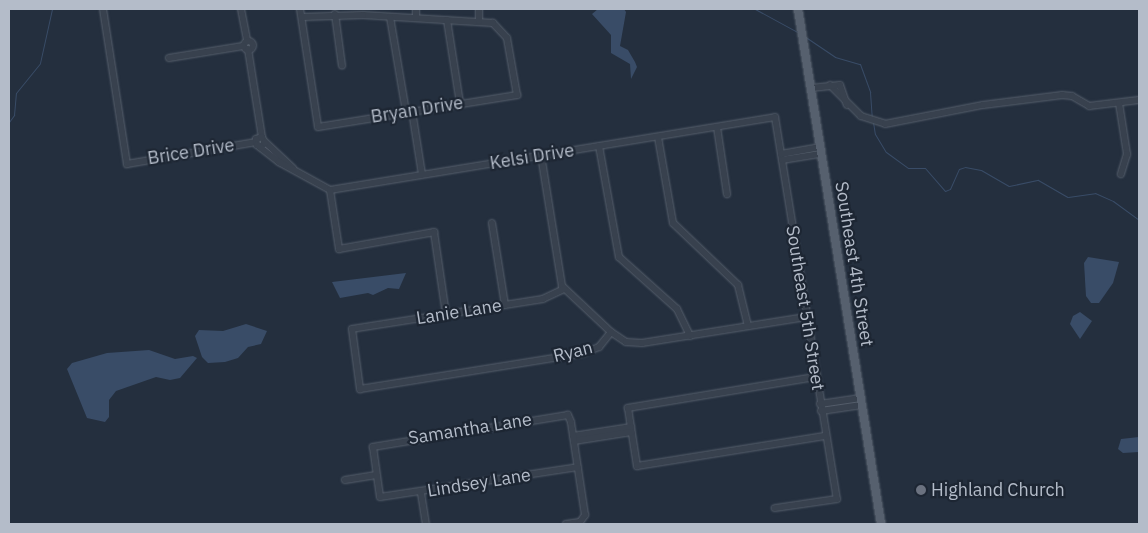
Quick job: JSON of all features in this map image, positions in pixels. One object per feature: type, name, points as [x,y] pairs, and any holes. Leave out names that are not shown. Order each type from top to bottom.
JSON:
[{"type":"main road","name":"Southeast 4th Street","points":[[798,9],[881,524]]},
{"type":"street","name":"Brice Drive","points":[[103,9],[127,164],[261,142]]},
{"type":"street","points":[[242,9],[261,142],[294,169],[324,189],[330,190],[339,249],[434,232],[446,314]]},
{"type":"street","points":[[300,9],[302,17],[362,12],[390,17],[479,21],[480,9]]},
{"type":"street","points":[[416,9],[416,18]]},
{"type":"street","points":[[335,14],[342,66]]},
{"type":"street","name":"Bryan Drive","points":[[302,17],[318,128],[517,95],[508,38],[493,23],[479,21]]},
{"type":"street","points":[[390,17],[422,174]]},
{"type":"street","points":[[447,20],[460,103]]},
{"type":"street","points":[[169,58],[246,45]]},
{"type":"street","points":[[811,88],[830,85],[842,86],[847,105],[861,116],[875,123],[1066,94],[1089,106],[1139,100]]},
{"type":"street","points":[[1119,103],[1127,151],[1121,174]]},
{"type":"street","name":"Kelsi Drive","points":[[330,190],[775,117]]},
{"type":"street","name":"Southeast 5th Street","points":[[775,117],[820,408],[837,499],[775,508]]},
{"type":"street","points":[[717,127],[727,194]]},
{"type":"street","points":[[658,137],[673,223],[738,285],[748,326]]},
{"type":"street","points":[[600,146],[619,257],[677,310],[690,336]]},
{"type":"street","points":[[781,157],[821,151]]},
{"type":"street","points":[[541,155],[564,290],[611,332]]},
{"type":"street","points":[[492,223],[505,305]]},
{"type":"street","name":"Lanie Lane","points":[[360,389],[352,329],[543,299],[564,290]]},
{"type":"street","name":"Ryan","points":[[360,389],[584,353],[599,347],[611,332],[636,344],[806,317]]},
{"type":"street","points":[[816,377],[628,408],[631,429],[637,466],[825,436]]},
{"type":"street","points":[[820,408],[862,401]]},
{"type":"street","name":"Samantha Lane","points":[[375,475],[373,447],[568,415],[574,438]]},
{"type":"street","points":[[566,524],[584,520],[574,438],[631,429]]},
{"type":"street","name":"Lindsey Lane","points":[[375,475],[380,497],[421,493],[578,467]]},
{"type":"street","points":[[346,480],[375,475]]},
{"type":"street","points":[[421,493],[426,524]]},
{"type":"water","points":[[598,9],[624,9],[626,12],[620,46],[628,50],[637,67],[631,79],[630,64],[611,53],[611,35],[592,14]]},
{"type":"water","points":[[1088,257],[1119,262],[1113,283],[1099,303],[1091,303],[1086,296],[1084,263]]},
{"type":"water","points":[[406,273],[399,289],[388,288],[373,295],[368,293],[340,298],[332,282]]},
{"type":"water","points":[[1080,312],[1092,321],[1080,339],[1070,324],[1073,316]]},
{"type":"water","points":[[246,324],[267,331],[261,344],[248,347],[238,358],[225,362],[208,363],[202,357],[195,336],[199,330],[223,331]]},
{"type":"water","points":[[149,350],[175,359],[193,356],[197,358],[180,378],[170,380],[156,377],[116,391],[109,400],[109,417],[105,422],[87,418],[67,369],[72,363],[107,353]]},
{"type":"water","points":[[1139,437],[1139,452],[1123,453],[1118,449],[1121,439]]},
{"type":"waterway","points":[[9,122],[14,115],[16,93],[40,63],[52,9]]},
{"type":"waterway","points":[[755,9],[799,33]]},
{"type":"waterway","points":[[807,38],[835,57],[860,64],[870,92],[872,118]]},
{"type":"waterway","points":[[873,122],[875,134],[886,152],[908,168],[925,168],[945,191],[950,189],[959,169],[965,167],[981,170],[1009,186],[1038,180],[1068,197],[1095,193],[1113,201],[1139,220]]},
{"type":"place","name":"Highland Church","points":[[921,490]]}]
